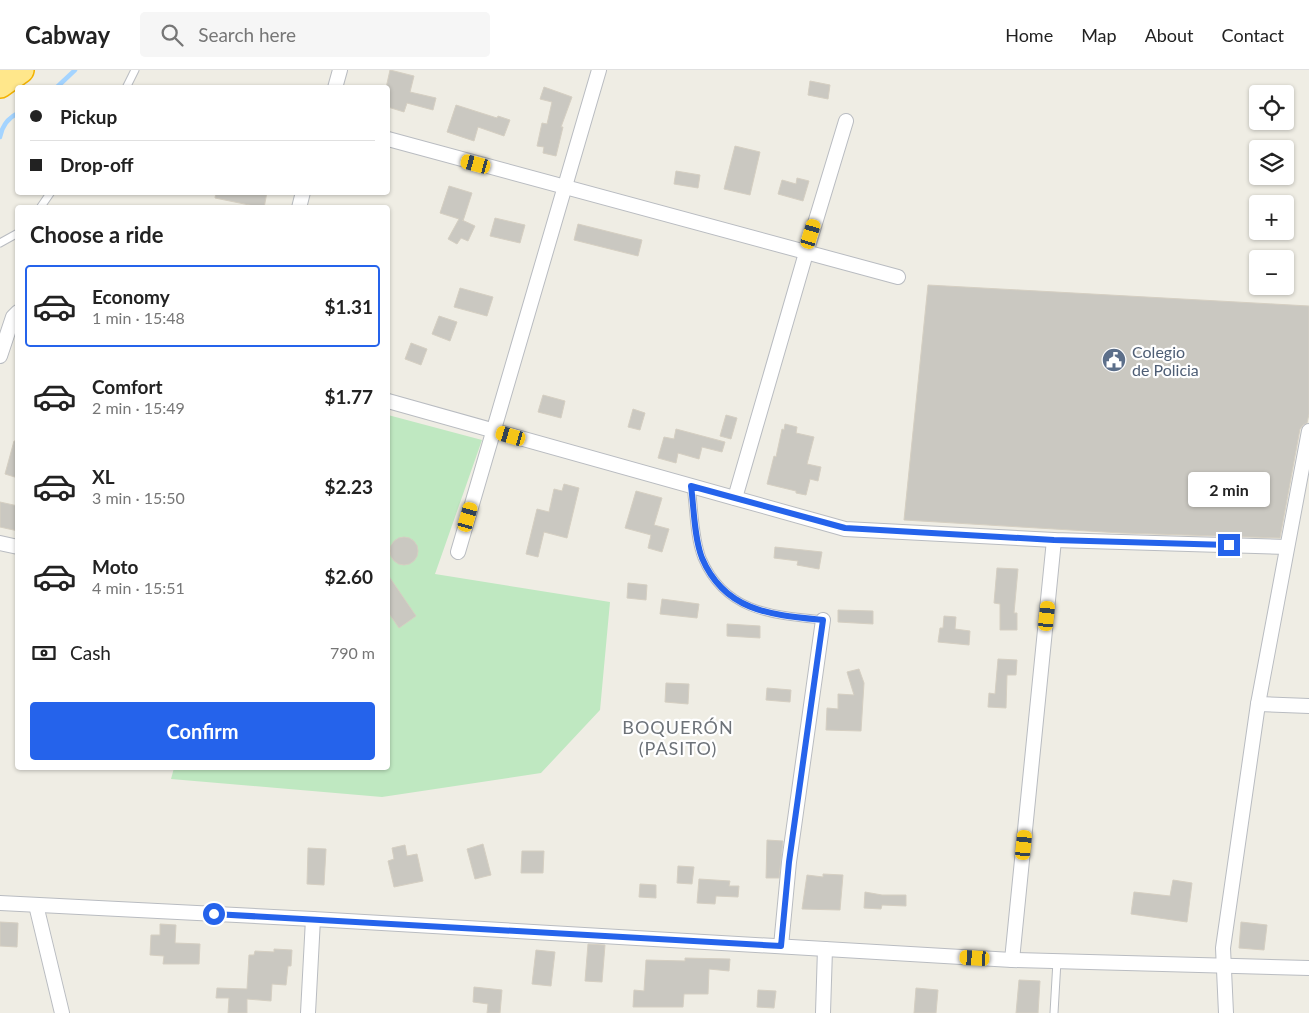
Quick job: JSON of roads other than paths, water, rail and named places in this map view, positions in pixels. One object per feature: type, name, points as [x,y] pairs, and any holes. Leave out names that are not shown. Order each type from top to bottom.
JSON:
[{"type":"highway","points":[[0,84],[22,70]]},
{"type":"street","points":[[336,85],[340,70]]},
{"type":"street","points":[[458,552],[599,70]]},
{"type":"street","points":[[735,498],[846,121]]},
{"type":"street","points":[[390,140],[898,277]]},
{"type":"street","points":[[0,356],[15,315]]},
{"type":"street","points":[[390,402],[845,528],[1054,540],[1287,547]]},
{"type":"street","points":[[1226,1013],[1223,948],[1258,704],[1309,431]]},
{"type":"street","points":[[1012,960],[1054,540]]},
{"type":"street","points":[[0,543],[15,546]]},
{"type":"street","points":[[781,946],[789,862],[823,620]]},
{"type":"street","points":[[1258,704],[1309,706]]},
{"type":"street","points":[[0,904],[313,919],[1012,960],[1309,968]]},
{"type":"street","points":[[36,905],[62,1013]]},
{"type":"street","points":[[308,1013],[313,919]]},
{"type":"street","points":[[823,1013],[825,949]]},
{"type":"lane","points":[[128,85],[135,70]]},
{"type":"lane","points":[[0,243],[15,235]]},
{"type":"lane","points":[[691,486],[697,536],[702,557],[715,579],[730,596],[753,609],[780,616],[823,620]]},
{"type":"lane","points":[[1054,1013],[1057,961]]},
{"type":"waterway","points":[[59,85],[75,70]]},
{"type":"waterway","points":[[0,137],[6,123],[15,115]]},
{"type":"place","name":"Colegio de Policia","points":[[1114,360]]},
{"type":"district","name":"BOQUERÓN (PASITO)","points":[[678,738]]}]
